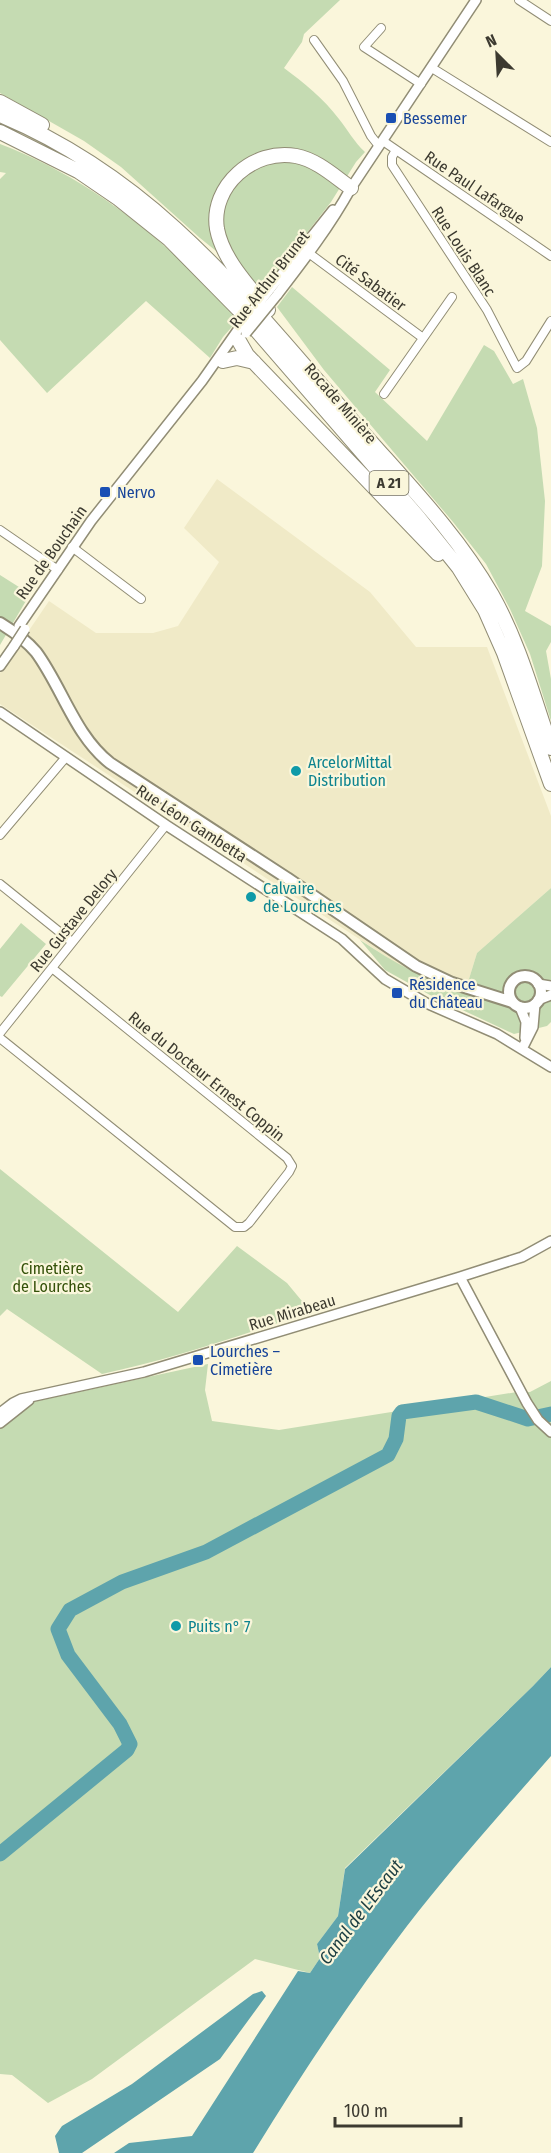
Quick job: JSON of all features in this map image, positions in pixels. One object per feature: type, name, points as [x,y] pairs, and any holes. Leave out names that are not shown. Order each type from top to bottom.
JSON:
[{"type":"highway","points":[[0,102],[82,149],[88,161]]},
{"type":"highway","name":"Rocade Minière","points":[[0,115],[50,139],[88,161],[141,198],[182,232],[219,269],[443,525],[480,575],[493,597],[514,641],[551,747]]},
{"type":"highway","name":"Rocade Minière","points":[[0,132],[57,159],[105,189],[163,234],[204,273],[312,394],[449,555],[485,610],[504,654],[551,784]]},
{"type":"highway","points":[[290,350],[287,335],[242,278],[223,247],[217,222],[220,197],[230,181],[245,168],[265,159],[285,155],[297,156],[316,163],[351,188]]},
{"type":"highway","points":[[241,333],[244,351],[444,561],[462,584],[504,654]]},
{"type":"highway","points":[[223,361],[237,358],[254,362]]},
{"type":"main road","points":[[0,623],[22,638],[35,652],[88,740],[104,759],[287,878],[416,966],[444,980],[527,1008],[537,1002],[540,993],[538,984],[533,979],[523,977],[493,989],[470,988]]},
{"type":"main road","points":[[512,983],[509,992],[516,1004]]},
{"type":"street","name":"Rue Arthur Brunet","points":[[202,381],[223,361],[241,333],[338,212],[351,188],[476,0]]},
{"type":"street","points":[[519,0],[551,21]]},
{"type":"street","points":[[381,28],[364,47],[421,84]]},
{"type":"street","points":[[314,40],[343,81],[371,136],[381,144]]},
{"type":"street","points":[[432,68],[551,142]]},
{"type":"street","name":"Rue Paul Lafargue","points":[[381,144],[396,150],[551,256]]},
{"type":"street","name":"Rue Louis Blanc","points":[[396,150],[392,157],[392,165],[487,310],[518,368],[526,361],[551,321]]},
{"type":"street","name":"Cité Sabatier","points":[[306,251],[423,338]]},
{"type":"street","points":[[384,394],[452,297]]},
{"type":"street","points":[[202,381],[241,333]]},
{"type":"street","name":"Rue de Bouchain","points":[[0,656],[11,644],[37,597],[72,547],[202,381]]},
{"type":"street","points":[[0,530],[58,570]]},
{"type":"street","points":[[72,547],[141,599]]},
{"type":"street","points":[[0,666],[11,644]]},
{"type":"street","name":"Rue Léon Gambetta","points":[[0,712],[166,825],[342,939],[376,972],[421,1000],[492,1031],[551,1067]]},
{"type":"street","points":[[0,835],[66,757]]},
{"type":"street","name":"Rue Gustave Delory","points":[[0,1033],[166,825]]},
{"type":"street","points":[[0,884],[72,942]]},
{"type":"street","name":"Rue du Docteur Ernest Coppin","points":[[0,1038],[235,1227],[241,1228],[249,1223],[289,1172],[292,1166],[287,1158],[52,968]]},
{"type":"street","points":[[538,984],[551,986]]},
{"type":"street","points":[[522,1049],[533,1027],[537,1002],[551,995]]},
{"type":"street","points":[[516,1004],[526,1026],[522,1049]]},
{"type":"street","name":"Rue Mirabeau","points":[[0,1413],[17,1400],[144,1372],[516,1259],[551,1241]]},
{"type":"street","points":[[460,1277],[531,1410],[542,1425],[551,1432]]},
{"type":"street","name":"Rue Mirabeau","points":[[0,1424],[23,1403],[36,1396]]},
{"type":"shaded area","points":[[217,479],[370,592],[416,647],[487,647],[551,816],[551,888],[477,953],[465,992],[399,965],[0,704],[0,673],[49,601],[96,633],[153,633],[178,626],[219,562],[184,528]]},
{"type":"green space","points":[[0,0],[340,0],[304,34],[302,42],[284,68],[327,105],[365,152],[356,162],[331,202],[263,289],[200,238],[121,167],[84,141],[0,93]]},
{"type":"green space","points":[[0,144],[48,165],[94,192],[157,239],[193,272],[238,320],[223,337],[210,358],[146,301],[47,393],[0,340],[0,179],[6,173],[0,172]]},
{"type":"green space","points":[[292,287],[390,370],[375,392],[427,441],[484,345],[494,351],[513,384],[523,379],[537,428],[545,501],[542,566],[525,611],[551,626],[551,642],[546,651],[551,679],[551,721],[530,654],[486,564],[324,370],[277,307]]},
{"type":"green space","points":[[0,575],[30,594],[0,645]]},
{"type":"green space","points":[[551,888],[551,1022],[547,1026],[514,1034],[430,995],[385,970],[360,940],[411,970],[465,992],[477,953]]},
{"type":"green space","points":[[21,923],[46,944],[2,997],[0,996],[0,949]]},
{"type":"green space","name":"Cimetière de Lourches","points":[[0,1169],[178,1312],[237,1246],[287,1283],[311,1312],[181,1354],[102,1374],[7,1309],[0,1316]]},
{"type":"green space","points":[[208,1364],[205,1390],[212,1421],[279,1430],[517,1392],[530,1392],[551,1381],[551,1667],[345,1868],[338,1916],[317,1944],[320,1958],[310,1973],[255,1959],[92,2079],[48,2103],[12,2075],[0,2074],[0,1412],[37,1401]]},
{"type":"water","name":"Canal de L'Escaut","points":[[551,1667],[551,1756],[407,1926],[327,2038],[253,2153],[114,2153],[129,2143],[192,2136],[298,1971],[310,1973],[320,1958],[317,1944],[338,1916],[345,1869]]},
{"type":"water","points":[[262,1991],[266,1996],[220,2059],[82,2153],[59,2153],[55,2136],[62,2126],[132,2084],[253,1994]]},
{"type":"waterway","points":[[0,1854],[127,1750],[130,1744],[120,1724],[68,1655],[58,1629],[70,1610],[122,1582],[206,1552],[388,1455],[396,1439],[399,1416],[402,1412],[476,1402],[528,1419],[551,1414]]},
{"type":"place","name":"Bessemer","points":[[391,118]]},
{"type":"place","name":"Nervo","points":[[105,492]]},
{"type":"place","name":"ArcelorMittal Distribution","points":[[296,771]]},
{"type":"place","name":"Calvaire de Lourches","points":[[251,897]]},
{"type":"place","name":"Résidence du Château","points":[[397,993]]},
{"type":"place","name":"Lourches – Cimetière","points":[[198,1360]]},
{"type":"place","name":"Puits n° 7","points":[[176,1626]]}]
